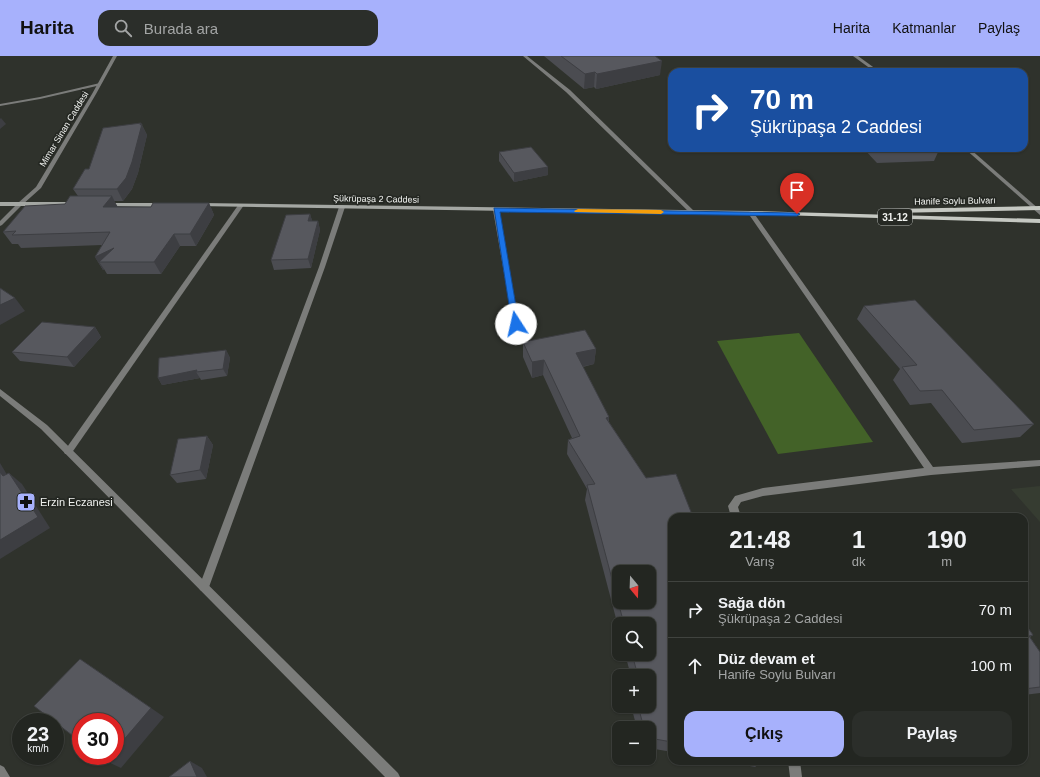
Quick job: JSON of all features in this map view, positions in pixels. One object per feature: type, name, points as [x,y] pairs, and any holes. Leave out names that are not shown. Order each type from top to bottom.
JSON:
[{"type":"main road","points":[[0,204],[75,204]]},
{"type":"main road","points":[[99,204],[170,205]]},
{"type":"main road","name":"Şükrüpaşa 2 Caddesi","points":[[194,205],[751,213]]},
{"type":"main road","name":"Hanife Soylu Bulvarı","points":[[751,213],[1039,210]]},
{"type":"main road","name":"Hanife Soylu Bulvarı","points":[[751,213],[1040,221]]},
{"type":"street","name":"Mimar Sinan Caddesi","points":[[0,224],[38,188],[115,56]]},
{"type":"street","points":[[525,56],[568,91],[693,213]]},
{"type":"street","points":[[855,56],[872,68]]},
{"type":"street","points":[[0,105],[40,98],[100,84]]},
{"type":"street","points":[[971,152],[1039,210]]},
{"type":"street","points":[[68,452],[241,205]]},
{"type":"street","points":[[204,587],[322,268],[342,207]]},
{"type":"street","points":[[496,210],[516,324]]},
{"type":"street","points":[[751,213],[931,471]]},
{"type":"street","points":[[0,392],[44,427],[394,777]]},
{"type":"street","points":[[735,513],[733,506],[738,499],[763,492],[931,471],[1040,463]]},
{"type":"street","points":[[794,765],[796,777]]},
{"type":"street","points":[[0,771],[4,777]]},
{"type":"shaded area","points":[[1040,486],[1040,522],[1011,489]]},
{"type":"green space","points":[[799,333],[873,442],[778,454],[717,341]]},
{"type":"building","points":[[561,56],[655,56],[662,61],[597,74],[595,72],[585,74]]},
{"type":"building","points":[[141,123],[132,162],[126,178],[117,189],[73,189],[85,169],[89,169],[103,128]]},
{"type":"building","points":[[531,147],[548,167],[514,173],[499,152]]},
{"type":"building","points":[[70,196],[112,196],[103,207],[151,207],[153,203],[209,203],[190,234],[174,234],[154,262],[99,262],[114,248],[95,257],[110,232],[12,235],[16,231],[3,232],[25,206],[65,204]]},
{"type":"building","points":[[310,214],[308,221],[318,221],[308,259],[271,260],[286,215]]},
{"type":"building","points":[[0,288],[15,298],[0,305]]},
{"type":"building","points":[[915,300],[1034,424],[974,430],[942,390],[920,391],[902,367],[917,365],[864,306]]},
{"type":"building","points":[[42,322],[95,327],[67,357],[12,352]]},
{"type":"building","points":[[585,330],[596,349],[576,353],[609,417],[606,418],[646,478],[676,474],[691,513],[668,513],[668,741],[656,739],[656,721],[642,721],[640,713],[656,713],[656,669],[636,669],[634,661],[656,661],[656,617],[622,617],[620,609],[656,609],[656,565],[612,565],[612,579],[587,485],[595,484],[568,440],[580,436],[544,360],[532,362],[523,342]]},
{"type":"building","points":[[226,350],[223,369],[196,372],[197,370],[158,378],[159,358]]},
{"type":"building","points":[[207,436],[200,470],[170,475],[178,439]]},
{"type":"building","points":[[0,472],[3,476],[9,473],[38,517],[0,540]]},
{"type":"building","points":[[1028,628],[1033,635],[1029,636],[1040,652],[1040,687],[1028,688]]},
{"type":"building","points":[[80,659],[151,708],[124,740],[124,713],[72,713],[72,735],[64,729],[64,713],[43,713],[34,706]]},
{"type":"building","points":[[190,761],[197,777],[169,777]]},
{"type":"slow traffic","points":[[578,211],[661,212]]},
{"type":"place","name":"Erzin Eczanesi","points":[[26,502]]},
{"type":"route","points":[[516,324],[496,210],[797,214]]}]
